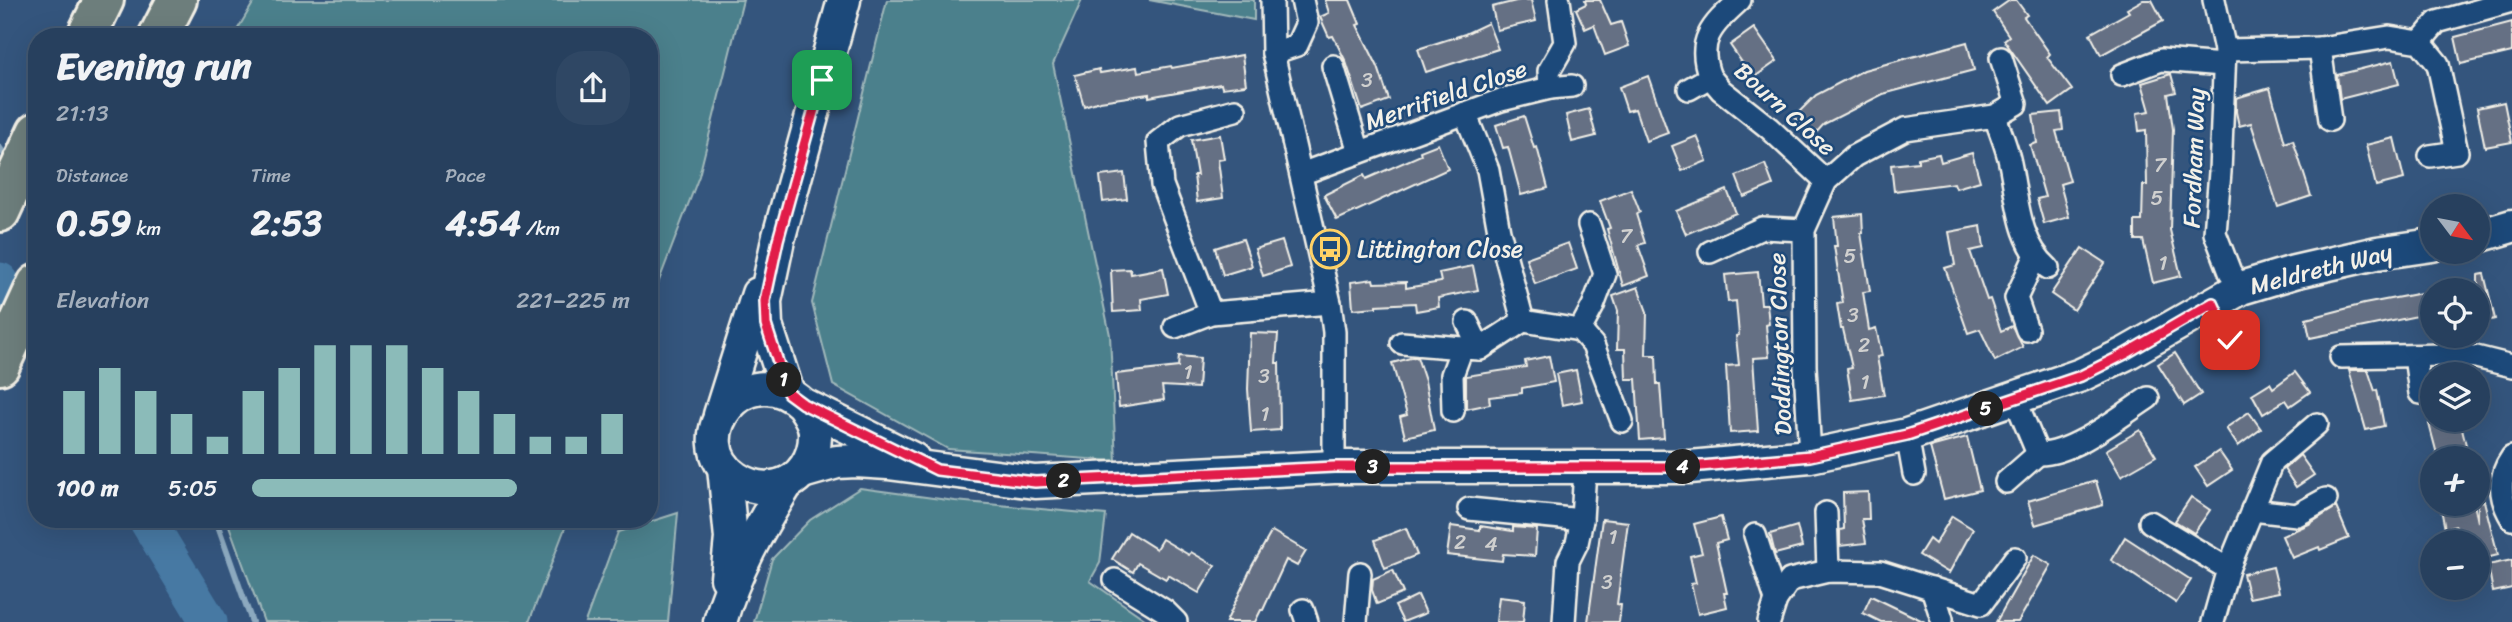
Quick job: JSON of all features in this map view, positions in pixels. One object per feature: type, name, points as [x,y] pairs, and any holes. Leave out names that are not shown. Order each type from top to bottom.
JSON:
[{"type":"highway","points":[[90,28],[104,0]]},
{"type":"highway","points":[[163,28],[177,0]]},
{"type":"highway","points":[[0,212],[28,151]]},
{"type":"highway","points":[[0,365],[28,304]]},
{"type":"street","points":[[722,613],[758,531],[812,457],[815,433],[812,418],[795,398],[766,325],[765,301],[778,240],[844,0]]},
{"type":"street","points":[[1272,0],[1273,53],[1335,332],[1334,467]]},
{"type":"street","points":[[1273,53],[1297,45],[1307,23],[1302,0]]},
{"type":"street","name":"Merrifield Close","points":[[1550,88],[1549,71],[1565,43],[1559,0]]},
{"type":"street","name":"Bourn Close","points":[[1740,0],[1715,23],[1704,44],[1704,62],[1710,77],[1721,90],[1769,128],[1826,181]]},
{"type":"street","name":"Fordham Way","points":[[2214,0],[2224,58],[2215,233],[2230,272],[2241,288]]},
{"type":"street","points":[[2420,42],[2437,22],[2465,7],[2512,1]]},
{"type":"street","points":[[2224,58],[2320,48],[2389,37],[2420,42],[2438,64],[2457,152],[2430,156]]},
{"type":"street","points":[[2320,48],[2330,120]]},
{"type":"street","points":[[2001,58],[2016,104],[1995,116],[2010,160],[2019,216],[2029,246],[2042,263],[2017,298],[2026,330]]},
{"type":"street","name":"Fordham Way","points":[[2122,75],[2161,60],[2224,58]]},
{"type":"street","name":"Merrifield Close","points":[[1333,66],[1359,152]]},
{"type":"street","name":"Bourn Close","points":[[1689,89],[1710,77]]},
{"type":"street","name":"Merrifield Close","points":[[1301,174],[1501,100],[1550,88],[1572,86]]},
{"type":"street","points":[[1211,313],[1162,185],[1150,142],[1180,125],[1235,110]]},
{"type":"street","points":[[1465,113],[1488,170],[1499,231],[1523,321]]},
{"type":"street","name":"Doddington Close","points":[[1810,456],[1805,366],[1804,230],[1826,181],[1854,156],[1905,130],[1995,116]]},
{"type":"street","points":[[1580,330],[1605,274],[1589,225]]},
{"type":"street","points":[[2490,232],[2512,226]]},
{"type":"street","name":"Doddington Close","points":[[1710,251],[1762,228],[1804,230]]},
{"type":"street","points":[[722,613],[731,538],[724,467],[717,449],[715,432],[755,302],[778,240]]},
{"type":"street","points":[[2490,244],[2512,246]]},
{"type":"street","name":"Meldreth Way","points":[[795,477],[837,462],[856,461],[1035,482],[1334,467],[1690,467],[1810,456],[1907,435],[2081,376],[2241,288],[2365,255],[2420,247]]},
{"type":"street","points":[[1175,327],[1211,313],[1330,303]]},
{"type":"street","points":[[2213,303],[2230,340]]},
{"type":"street","points":[[1452,411],[1452,375],[1471,348],[1523,321],[1580,330],[1593,345],[1622,421]]},
{"type":"street","points":[[1467,322],[1471,348]]},
{"type":"street","points":[[1402,343],[1471,348]]},
{"type":"street","points":[[2341,357],[2446,355],[2476,357],[2512,366]]},
{"type":"street","points":[[2415,356],[2420,393]]},
{"type":"street","points":[[720,417],[727,405],[740,394],[759,387],[795,398]]},
{"type":"street","name":"Meldreth Way","points":[[795,398],[937,470]]},
{"type":"street","points":[[2006,482],[2038,454],[2050,454],[2076,444],[2148,398]]},
{"type":"street","points":[[2015,399],[2038,454]]},
{"type":"street","points":[[2213,622],[2228,569],[2273,462],[2317,424]]},
{"type":"street","points":[[1907,435],[1914,474]]},
{"type":"street","points":[[2512,457],[2506,466],[2500,492],[2512,519]]},
{"type":"street","points":[[724,467],[744,483],[761,488],[777,486],[795,477]]},
{"type":"street","points":[[1564,622],[1568,561],[1577,543],[1582,520],[1585,468]]},
{"type":"street","points":[[2252,510],[2297,515],[2326,499]]},
{"type":"street","points":[[1469,509],[1582,520]]},
{"type":"street","points":[[1826,513],[1828,571]]},
{"type":"street","points":[[2150,522],[2228,569]]},
{"type":"street","points":[[1755,536],[1776,600]]},
{"type":"street","points":[[1769,622],[1776,600],[1790,580],[1828,571],[1880,572],[1981,604],[2015,558]]},
{"type":"street","points":[[1356,622],[1360,573]]},
{"type":"street","points":[[1115,580],[1165,611],[1176,622]]},
{"type":"street","points":[[1932,588],[1942,618]]},
{"type":"green space","points":[[255,0],[743,0],[699,176],[658,283],[658,28],[238,28]]},
{"type":"green space","points":[[887,0],[1082,0],[1053,64],[1110,335],[1116,461],[948,449],[833,385],[812,303]]},
{"type":"green space","points":[[1149,0],[1254,0],[1254,20]]},
{"type":"green space","points":[[860,488],[955,501],[1106,515],[1100,563],[1090,581],[1149,622],[754,622],[772,559],[810,520]]},
{"type":"green space","points":[[678,513],[668,622],[585,622],[618,532],[631,528],[658,528],[658,519]]},
{"type":"green space","points":[[230,528],[565,528],[529,622],[264,622]]},
{"type":"building","points":[[1325,0],[1350,0],[1360,24],[1357,25],[1378,67],[1389,100],[1362,110],[1346,62],[1333,36],[1329,37],[1320,17],[1329,13]]},
{"type":"building","points":[[1531,0],[1536,21],[1497,30],[1492,7]]},
{"type":"building","points":[[1585,0],[1600,0],[1611,25],[1621,22],[1629,46],[1605,55],[1594,25],[1585,29],[1576,9],[1586,4]]},
{"type":"building","points":[[2010,0],[2016,0],[2027,15],[2024,17],[2050,54],[2047,57],[2072,90],[2050,106],[2004,40],[2009,36],[1993,12]]},
{"type":"building","points":[[2143,0],[2152,0],[2163,21],[2101,55],[2090,34],[2129,12],[2127,9]]},
{"type":"building","points":[[2512,22],[2512,52],[2461,64],[2455,37]]},
{"type":"building","points":[[1488,23],[1498,49],[1426,72],[1418,49],[1465,34]]},
{"type":"building","points":[[1754,28],[1777,61],[1753,78],[1730,45]]},
{"type":"building","points":[[1967,42],[1974,70],[1883,94],[1824,124],[1814,135],[1794,117],[1816,95],[1864,70]]},
{"type":"building","points":[[1242,55],[1246,85],[1222,88],[1221,84],[1149,97],[1149,94],[1100,101],[1084,106],[1075,75],[1099,69],[1100,73],[1137,67],[1138,72],[1171,66],[1172,68]]},
{"type":"building","points":[[2393,61],[2399,84],[2340,99],[2337,75]]},
{"type":"building","points":[[2171,74],[2176,92],[2168,94],[2173,129],[2170,230],[2181,276],[2153,283],[2143,240],[2135,240],[2135,221],[2142,221],[2143,185],[2147,185],[2146,130],[2139,131],[2137,113],[2150,111],[2142,83]]},
{"type":"building","points":[[1648,76],[1668,133],[1646,141],[1635,109],[1627,111],[1619,87]]},
{"type":"building","points":[[2270,88],[2285,143],[2293,140],[2311,196],[2278,207],[2251,123],[2239,126],[2236,112],[2236,98]]},
{"type":"building","points":[[2504,102],[2512,142],[2485,147],[2477,108]]},
{"type":"building","points":[[1589,109],[1596,136],[1572,142],[1566,115]]},
{"type":"building","points":[[2061,112],[2063,130],[2056,131],[2070,181],[2060,184],[2069,217],[2044,224],[2037,199],[2045,197],[2030,145],[2037,143],[2033,115]]},
{"type":"building","points":[[1524,116],[1534,148],[1537,147],[1548,188],[1521,195],[1508,147],[1503,148],[1496,125]]},
{"type":"building","points":[[1220,135],[1224,159],[1218,160],[1223,198],[1197,202],[1194,175],[1197,175],[1191,140]]},
{"type":"building","points":[[1697,136],[1707,161],[1682,171],[1672,146]]},
{"type":"building","points":[[2394,138],[2404,179],[2376,186],[2366,145]]},
{"type":"building","points":[[1438,144],[1448,169],[1337,220],[1324,195],[1364,175],[1366,179],[1421,155],[1420,151]]},
{"type":"building","points":[[1972,153],[1980,181],[1956,188],[1954,183],[1894,191],[1891,165],[1918,162],[1918,158],[1939,154],[1941,162]]},
{"type":"building","points":[[1765,164],[1773,185],[1744,197],[1736,176]]},
{"type":"building","points":[[1124,173],[1127,199],[1103,202],[1100,176]]},
{"type":"building","points":[[1631,189],[1640,212],[1636,214],[1645,243],[1638,245],[1649,276],[1623,286],[1607,229],[1610,228],[1600,201]]},
{"type":"building","points":[[1727,190],[1736,213],[1686,234],[1676,211]]},
{"type":"building","points":[[1862,214],[1861,233],[1870,291],[1863,292],[1869,330],[1876,328],[1882,356],[1877,357],[1884,395],[1852,400],[1847,369],[1852,368],[1837,304],[1843,303],[1834,246],[1837,246],[1834,217]]},
{"type":"building","points":[[1981,226],[1984,248],[1970,251],[1987,300],[1990,299],[2001,331],[2012,326],[2023,347],[1995,361],[1980,329],[1968,333],[1945,268],[1955,265],[1949,232]]},
{"type":"building","points":[[1243,239],[1252,266],[1223,275],[1215,248]]},
{"type":"building","points":[[1282,241],[1290,267],[1263,276],[1255,249]]},
{"type":"building","points":[[1568,243],[1577,269],[1535,284],[1526,258]]},
{"type":"building","points":[[2082,248],[2105,263],[2074,310],[2051,294]]},
{"type":"building","points":[[1473,266],[1478,290],[1438,298],[1439,307],[1416,311],[1415,303],[1353,309],[1351,282],[1373,279],[1374,283],[1406,282],[1406,288],[1441,282],[1439,273]]},
{"type":"building","points":[[1163,268],[1168,294],[1141,299],[1142,310],[1113,312],[1111,270],[1130,269],[1131,274]]},
{"type":"building","points":[[1758,272],[1761,304],[1767,304],[1769,357],[1753,358],[1758,431],[1730,433],[1726,366],[1739,365],[1736,336],[1739,335],[1736,301],[1728,302],[1725,275]]},
{"type":"building","points":[[1638,287],[1647,312],[1646,355],[1656,355],[1664,438],[1640,440],[1636,379],[1626,379],[1625,349],[1617,349],[1618,311],[1613,296]]},
{"type":"building","points":[[2420,293],[2420,315],[2310,338],[2306,319]]},
{"type":"building","points":[[2490,299],[2495,319],[2490,320]]},
{"type":"building","points":[[1250,333],[1278,334],[1276,363],[1279,363],[1280,430],[1251,432],[1248,389]]},
{"type":"building","points":[[2175,353],[2201,394],[2184,405],[2158,364]]},
{"type":"building","points":[[1179,356],[1200,358],[1198,388],[1162,386],[1164,400],[1119,407],[1116,374],[1178,367]]},
{"type":"building","points":[[1549,356],[1554,382],[1522,388],[1522,393],[1489,397],[1490,404],[1466,409],[1466,376],[1526,367],[1525,361]]},
{"type":"building","points":[[1417,357],[1425,381],[1434,430],[1405,437],[1400,417],[1407,415],[1392,363]]},
{"type":"building","points":[[1576,370],[1582,401],[1562,405],[1556,374]]},
{"type":"building","points":[[2349,370],[2368,370],[2375,391],[2377,390],[2384,426],[2366,430]]},
{"type":"building","points":[[2295,372],[2310,392],[2290,406],[2286,400],[2263,414],[2252,394],[2270,383],[2273,388]]},
{"type":"building","points":[[2249,412],[2261,429],[2238,446],[2226,428]]},
{"type":"building","points":[[2140,430],[2156,456],[2121,476],[2106,450]]},
{"type":"building","points":[[2431,432],[2463,432],[2464,446],[2435,446]]},
{"type":"building","points":[[1967,437],[1980,490],[1944,499],[1930,447]]},
{"type":"building","points":[[2219,451],[2232,470],[2208,486],[2195,467]]},
{"type":"building","points":[[2300,455],[2314,475],[2296,487],[2284,469]]},
{"type":"building","points":[[2096,481],[2103,505],[2035,525],[2028,501]]},
{"type":"building","points":[[1868,492],[1869,519],[1862,519],[1866,543],[1840,546],[1840,530],[1844,529],[1843,493]]},
{"type":"building","points":[[2191,497],[2210,510],[2194,533],[2175,521]]},
{"type":"building","points":[[2336,507],[2349,538],[2292,558],[2282,536],[2309,524]]},
{"type":"building","points":[[1952,516],[1973,529],[1949,573],[1919,555],[1929,539],[1935,544]]},
{"type":"building","points":[[2442,516],[2477,516],[2478,522],[2478,516],[2488,516],[2498,555],[2490,557],[2490,530],[2457,530],[2456,526],[2445,529]]},
{"type":"building","points":[[1721,517],[1727,540],[1716,543],[1727,593],[1724,593],[1727,607],[1698,614],[1691,584],[1696,583],[1690,556],[1702,553],[1694,524]]},
{"type":"building","points":[[1602,519],[1628,522],[1617,604],[1621,605],[1619,622],[1588,622]]},
{"type":"building","points":[[1451,526],[1480,530],[1480,526],[1513,531],[1513,527],[1537,529],[1535,556],[1503,554],[1502,561],[1447,555]]},
{"type":"building","points":[[1797,526],[1802,547],[1775,554],[1770,534]]},
{"type":"building","points":[[1406,528],[1417,555],[1385,568],[1375,540]]},
{"type":"building","points":[[1272,531],[1306,551],[1297,566],[1286,560],[1255,622],[1226,622],[1252,566]]},
{"type":"building","points":[[1129,532],[1156,549],[1162,539],[1215,566],[1199,593],[1168,575],[1166,579],[1138,563],[1133,572],[1112,559]]},
{"type":"building","points":[[2125,537],[2191,580],[2176,603],[2111,560]]},
{"type":"building","points":[[2034,555],[2051,565],[2018,622],[1996,622]]},
{"type":"building","points":[[2512,560],[2512,588],[2493,592],[2490,565]]},
{"type":"building","points":[[2273,567],[2279,592],[2249,598],[2243,574]]},
{"type":"building","points":[[1393,570],[1403,593],[1377,604],[1372,590],[1373,579]]},
{"type":"building","points":[[1418,595],[1426,613],[1403,622],[1395,606]]},
{"type":"building","points":[[1871,596],[1925,622],[1881,622],[1863,613]]},
{"type":"building","points":[[1499,597],[1525,600],[1523,622],[1496,622]]},
{"type":"waterway","points":[[0,148],[9,161]]},
{"type":"waterway","points":[[0,281],[28,326]]},
{"type":"waterway","points":[[152,528],[209,622]]},
{"type":"waterway","points":[[219,528],[252,622]]},
{"type":"place","name":"Littington Close","points":[[1330,249]]},
{"type":"route","points":[[822,80],[778,240],[765,301],[766,325],[788,393],[803,404],[937,470],[1035,482],[1334,467],[1690,467],[1810,456],[1907,435],[2081,376],[2213,303],[2230,340]]}]
